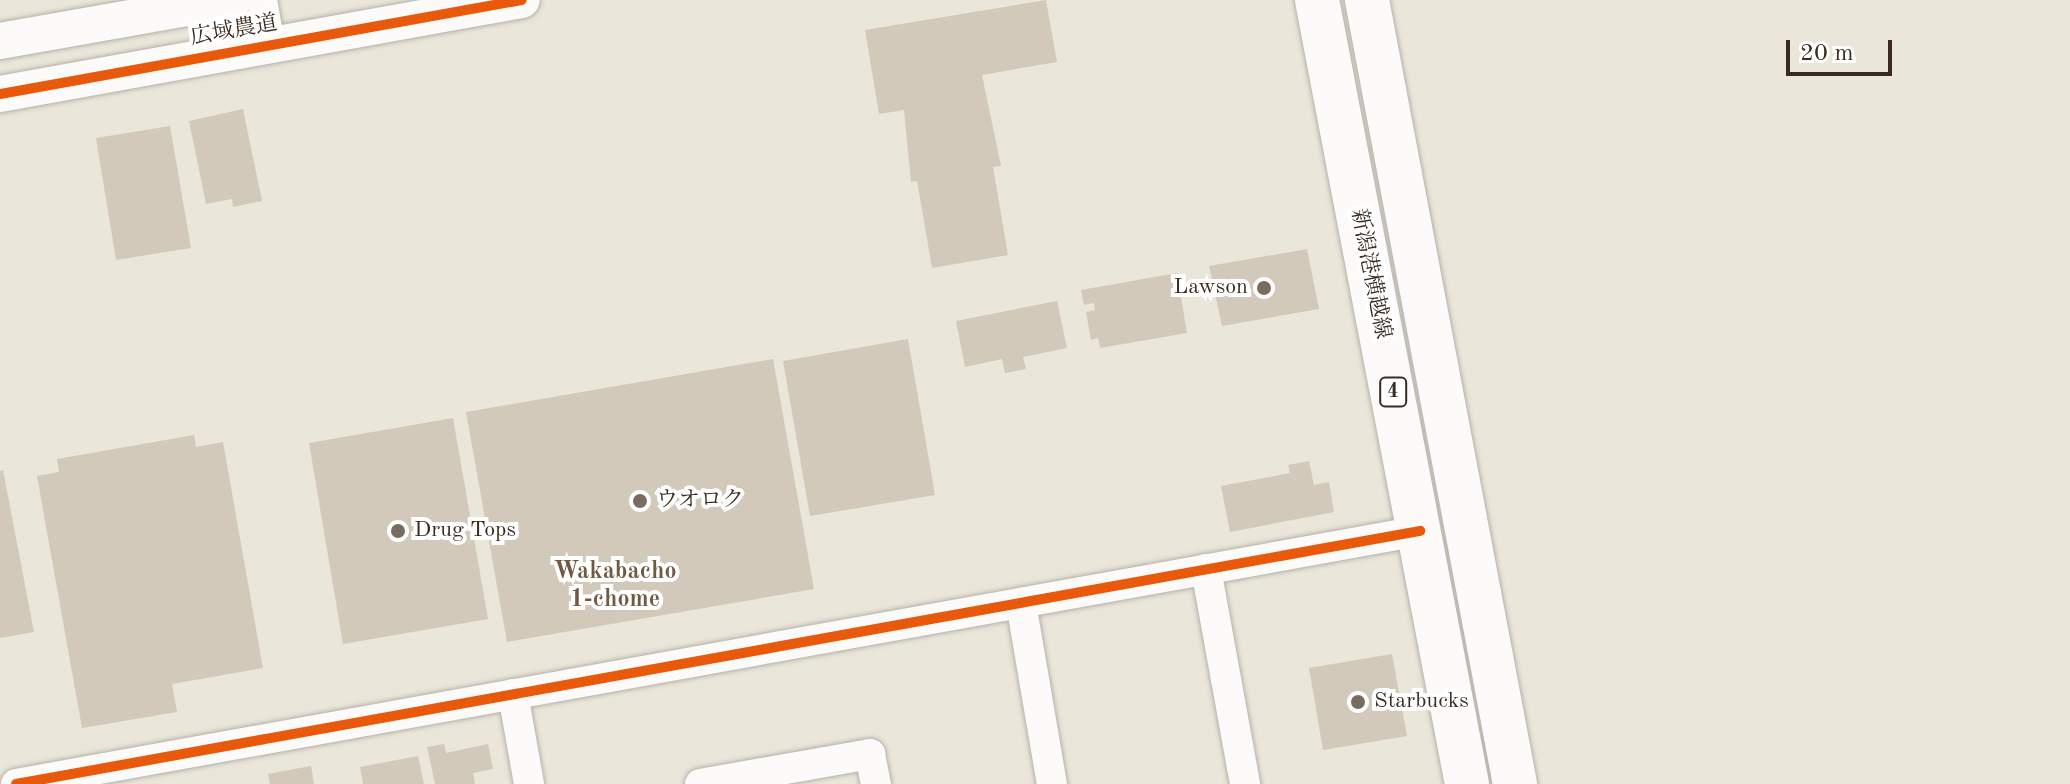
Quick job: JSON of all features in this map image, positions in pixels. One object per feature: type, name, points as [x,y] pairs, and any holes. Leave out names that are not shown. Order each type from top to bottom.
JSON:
[{"type":"main road","name":"新潟港横越線","points":[[1317,0],[1467,784]]},
{"type":"main road","name":"4","points":[[1367,0],[1515,784]]},
{"type":"street","name":"広域農道","points":[[0,41],[233,0]]},
{"type":"street","points":[[262,0],[270,45]]},
{"type":"street","name":"広域農道","points":[[0,94],[522,0]]},
{"type":"street","points":[[16,784],[1420,531]]},
{"type":"street","points":[[1206,569],[1245,784]]},
{"type":"street","points":[[1021,603],[1052,784]]},
{"type":"street","points":[[513,694],[529,784]]},
{"type":"street","points":[[700,784],[870,754],[876,784]]},
{"type":"building","points":[[1046,0],[1057,62],[982,75],[1001,166],[993,167],[1008,255],[932,268],[917,181],[911,182],[904,110],[879,114],[865,30]]},
{"type":"building","points":[[243,109],[262,201],[233,207],[232,199],[206,204],[189,121]]},
{"type":"building","points":[[170,126],[191,248],[116,260],[96,138]]},
{"type":"building","name":"Lawson","points":[[1307,249],[1319,309],[1222,326],[1209,266]]},
{"type":"building","points":[[1177,273],[1187,333],[1100,348],[1098,338],[1091,340],[1086,312],[1095,310],[1094,303],[1084,305],[1081,290]]},
{"type":"building","points":[[1057,301],[1067,348],[1023,357],[1026,369],[1005,373],[1002,359],[965,367],[956,321]]},
{"type":"building","points":[[908,339],[935,495],[810,516],[783,361]]},
{"type":"building","name":"ウオロク","points":[[773,359],[814,589],[507,642],[466,412]]},
{"type":"building","name":"Drug Tops","points":[[453,418],[488,619],[343,644],[309,443]]},
{"type":"building","points":[[194,435],[196,447],[223,442],[263,668],[172,684],[177,712],[82,728],[37,476],[59,472],[57,459]]},
{"type":"building","points":[[1309,461],[1314,485],[1329,482],[1334,512],[1230,532],[1221,486],[1290,473],[1288,465]]},
{"type":"building","points":[[3,470],[34,632],[0,638],[0,471]]},
{"type":"building","name":"Starbucks","points":[[1392,654],[1407,736],[1323,750],[1309,668]]},
{"type":"building","points":[[444,744],[446,753],[488,744],[493,769],[473,773],[475,784],[435,784],[427,747]]},
{"type":"building","points":[[418,756],[424,784],[363,784],[360,767]]},
{"type":"building","points":[[311,766],[314,784],[270,784],[268,774]]},
{"type":"cycle path","points":[[0,94],[522,0]]},
{"type":"cycle path","points":[[16,784],[1420,531]]},
{"type":"place","name":"Lawson","points":[[1264,288]]},
{"type":"place","name":"ウオロク","points":[[640,501]]},
{"type":"place","name":"Drug Tops","points":[[398,531]]},
{"type":"place","name":"Starbucks","points":[[1358,702]]},
{"type":"district","name":"Wakabacho 1-chome","points":[[615,587]]}]
